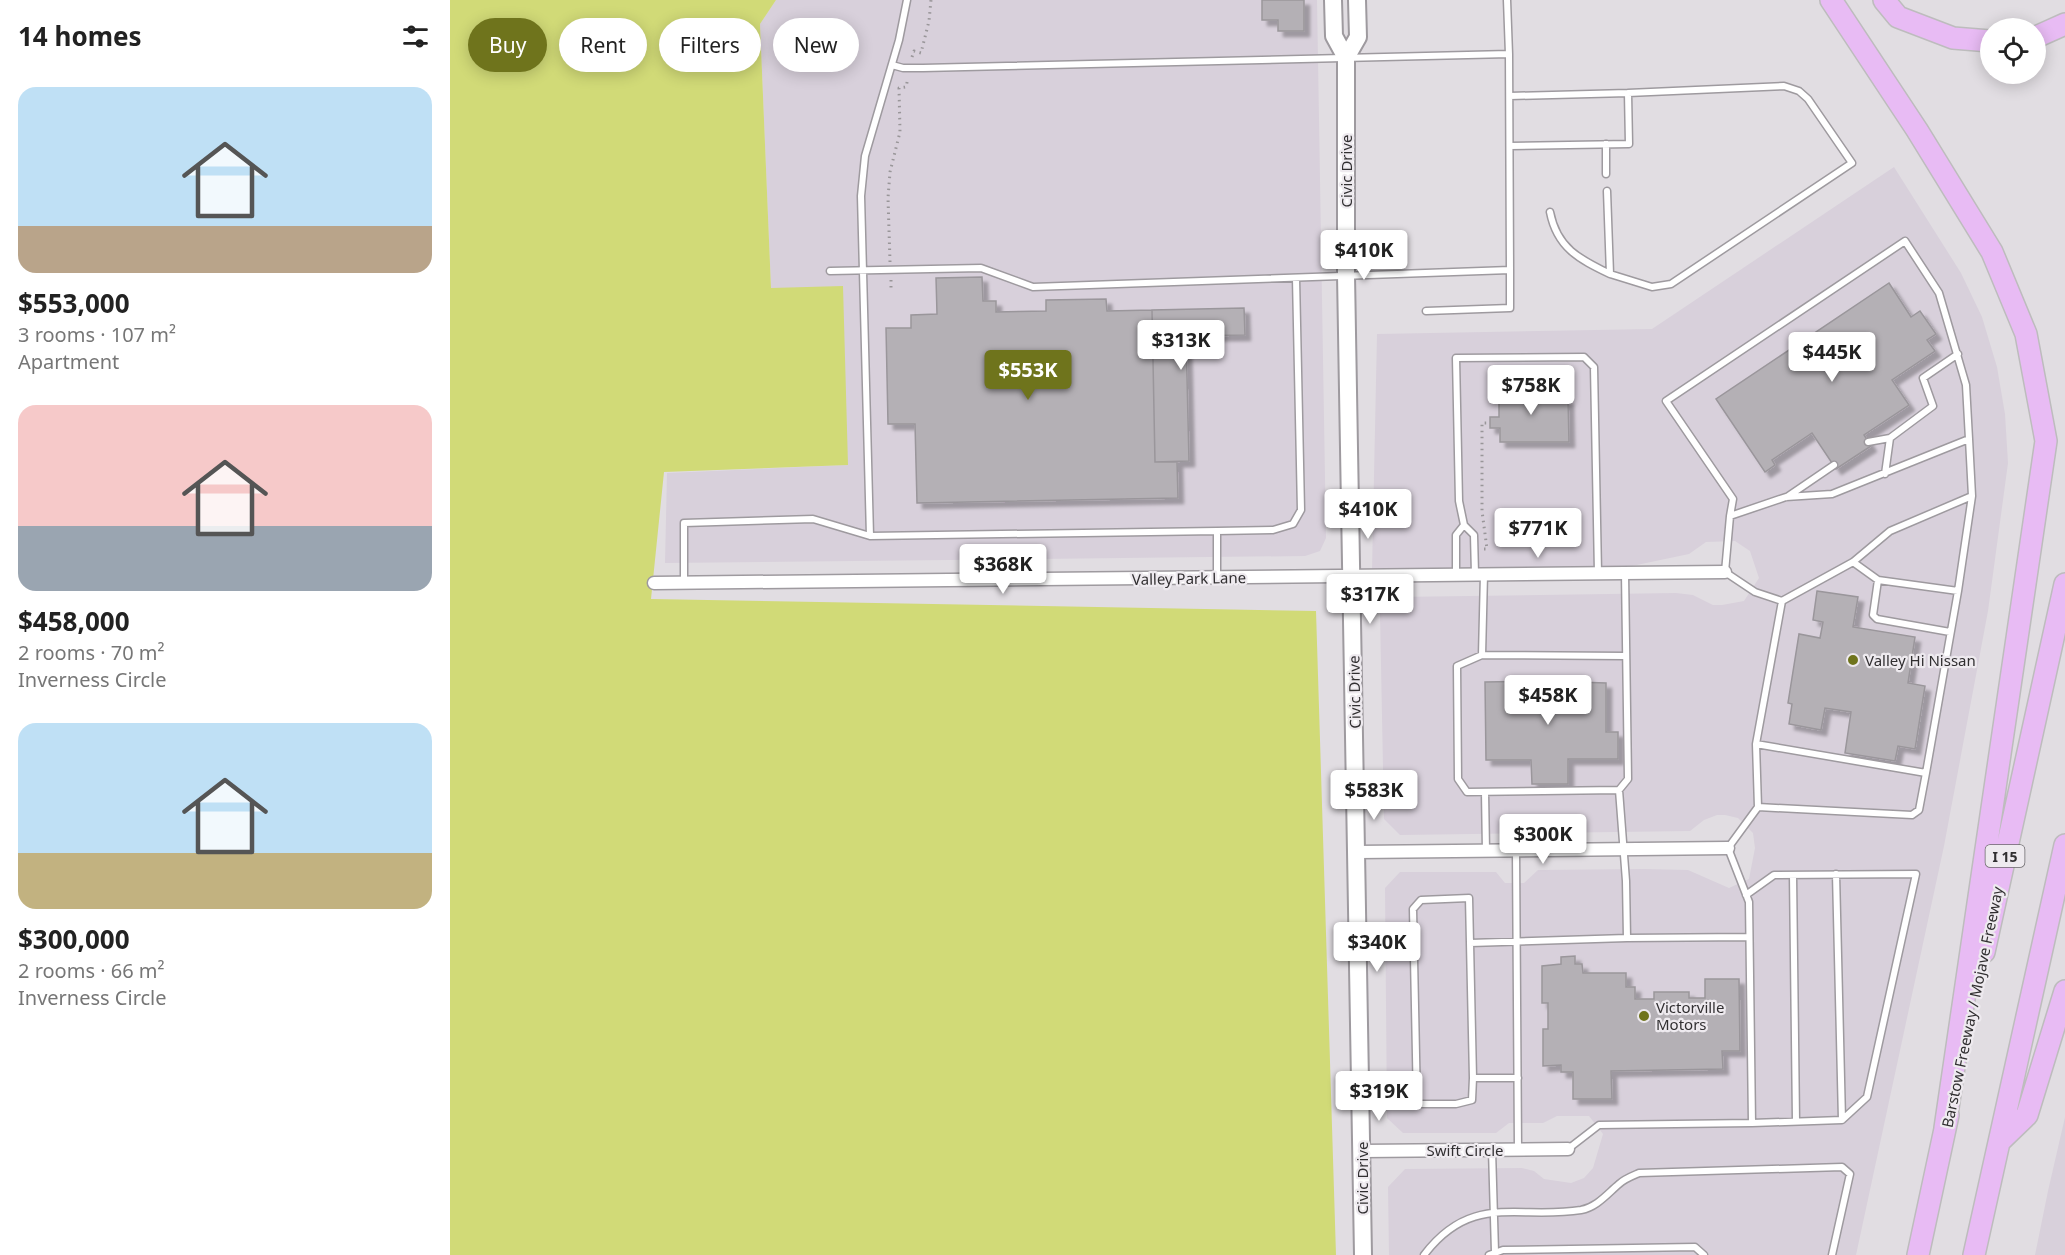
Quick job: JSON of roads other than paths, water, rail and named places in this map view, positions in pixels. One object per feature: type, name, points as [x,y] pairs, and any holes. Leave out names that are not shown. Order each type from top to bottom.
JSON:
[{"type":"highway","points":[[1831,0],[1917,130],[1992,252],[2026,334],[2046,441],[1945,1128]]},
{"type":"highway","points":[[1884,0],[1898,17],[1953,38],[1980,40]]},
{"type":"highway","points":[[2046,33],[2065,24]]},
{"type":"highway","name":"Barstow Freeway / Mojave Freeway","points":[[1918,1255],[2065,584]]},
{"type":"highway","points":[[1974,1255],[2065,845]]},
{"type":"highway","points":[[2000,1142],[2027,1115],[2065,991]]},
{"type":"street","name":"Civic Drive","points":[[1333,0],[1334,36],[1346,58],[1346,275],[1358,852],[1363,1255]]},
{"type":"street","name":"Civic Drive","points":[[1346,58],[1358,38],[1357,0]]},
{"type":"street","name":"Valley Park Lane","points":[[654,584],[1725,572]]},
{"type":"street","points":[[1358,852],[1728,848]]},
{"type":"street","name":"Swift Circle","points":[[1362,1151],[1568,1149]]},
{"type":"lane","points":[[870,536],[861,196],[865,156],[892,65],[907,0]]},
{"type":"lane","points":[[1426,311],[1510,308],[1508,0]]},
{"type":"lane","points":[[892,65],[910,68],[1509,54]]},
{"type":"lane","points":[[1510,96],[1784,86],[1798,91],[1808,99],[1852,163],[1671,284],[1652,287],[1610,274],[1586,262],[1559,240],[1553,229],[1550,212]]},
{"type":"lane","points":[[1510,146],[1629,144],[1628,93]]},
{"type":"lane","points":[[1606,144],[1606,174]]},
{"type":"lane","points":[[1607,191],[1610,274]]},
{"type":"lane","points":[[1758,807],[1912,815],[1919,810],[1958,591],[1972,496],[1966,385],[1939,293],[1905,241],[1666,401],[1733,499],[1725,572],[1755,592],[1782,601],[1853,562],[1890,531],[1972,496]]},
{"type":"lane","points":[[830,271],[981,268],[1033,286],[1510,270]]},
{"type":"lane","points":[[684,583],[684,523],[813,519],[870,536],[1273,530],[1293,524],[1301,510],[1296,278]]},
{"type":"lane","points":[[1868,442],[1890,438],[1931,410],[1933,401],[1923,378],[1958,354]]},
{"type":"lane","points":[[1482,655],[1480,575],[1474,535],[1464,525],[1459,501],[1456,358],[1584,357],[1594,367],[1598,573]]},
{"type":"lane","points":[[1885,474],[1890,438]]},
{"type":"lane","points":[[1786,497],[1832,494],[1969,439]]},
{"type":"lane","points":[[1730,516],[1786,497],[1834,465]]},
{"type":"lane","points":[[1456,575],[1456,535],[1464,525]]},
{"type":"lane","points":[[1217,531],[1217,578]]},
{"type":"lane","points":[[1853,562],[1878,580],[1958,591]]},
{"type":"lane","points":[[1625,573],[1628,779],[1619,790],[1626,881],[1627,938]]},
{"type":"lane","points":[[1878,580],[1874,615],[1877,619],[1950,632]]},
{"type":"lane","points":[[1752,1123],[1749,902],[1728,848],[1758,807],[1756,744],[1782,601]]},
{"type":"lane","points":[[1619,790],[1467,792],[1458,779],[1457,666],[1482,655],[1625,656]]},
{"type":"lane","points":[[1756,744],[1926,773]]},
{"type":"lane","points":[[1485,792],[1486,851]]},
{"type":"lane","points":[[1516,851],[1518,1150]]},
{"type":"lane","points":[[1836,874],[1842,1120]]},
{"type":"lane","points":[[1568,1149],[1599,1125],[1842,1120],[1867,1097],[1916,874],[1774,875],[1746,895]]},
{"type":"lane","points":[[1793,875],[1796,1122]]},
{"type":"lane","points":[[1469,898],[1473,1078],[1472,1100],[1456,1104],[1417,1104],[1413,909],[1415,904],[1428,899],[1469,898]]},
{"type":"lane","points":[[1470,943],[1516,940],[1749,937]]},
{"type":"lane","points":[[1473,1078],[1518,1078]]},
{"type":"lane","points":[[1492,1150],[1494,1212],[1492,1254],[1503,1250],[1695,1247],[1704,1255]]},
{"type":"lane","points":[[1424,1255],[1452,1227],[1471,1216],[1494,1212],[1583,1210],[1601,1201],[1620,1182],[1639,1173],[1842,1167],[1850,1174],[1832,1255]]},
{"type":"place","name":"Valley Hi Nissan","points":[[1853,660]]},
{"type":"place","name":"Victorville Motors","points":[[1644,1016]]}]
